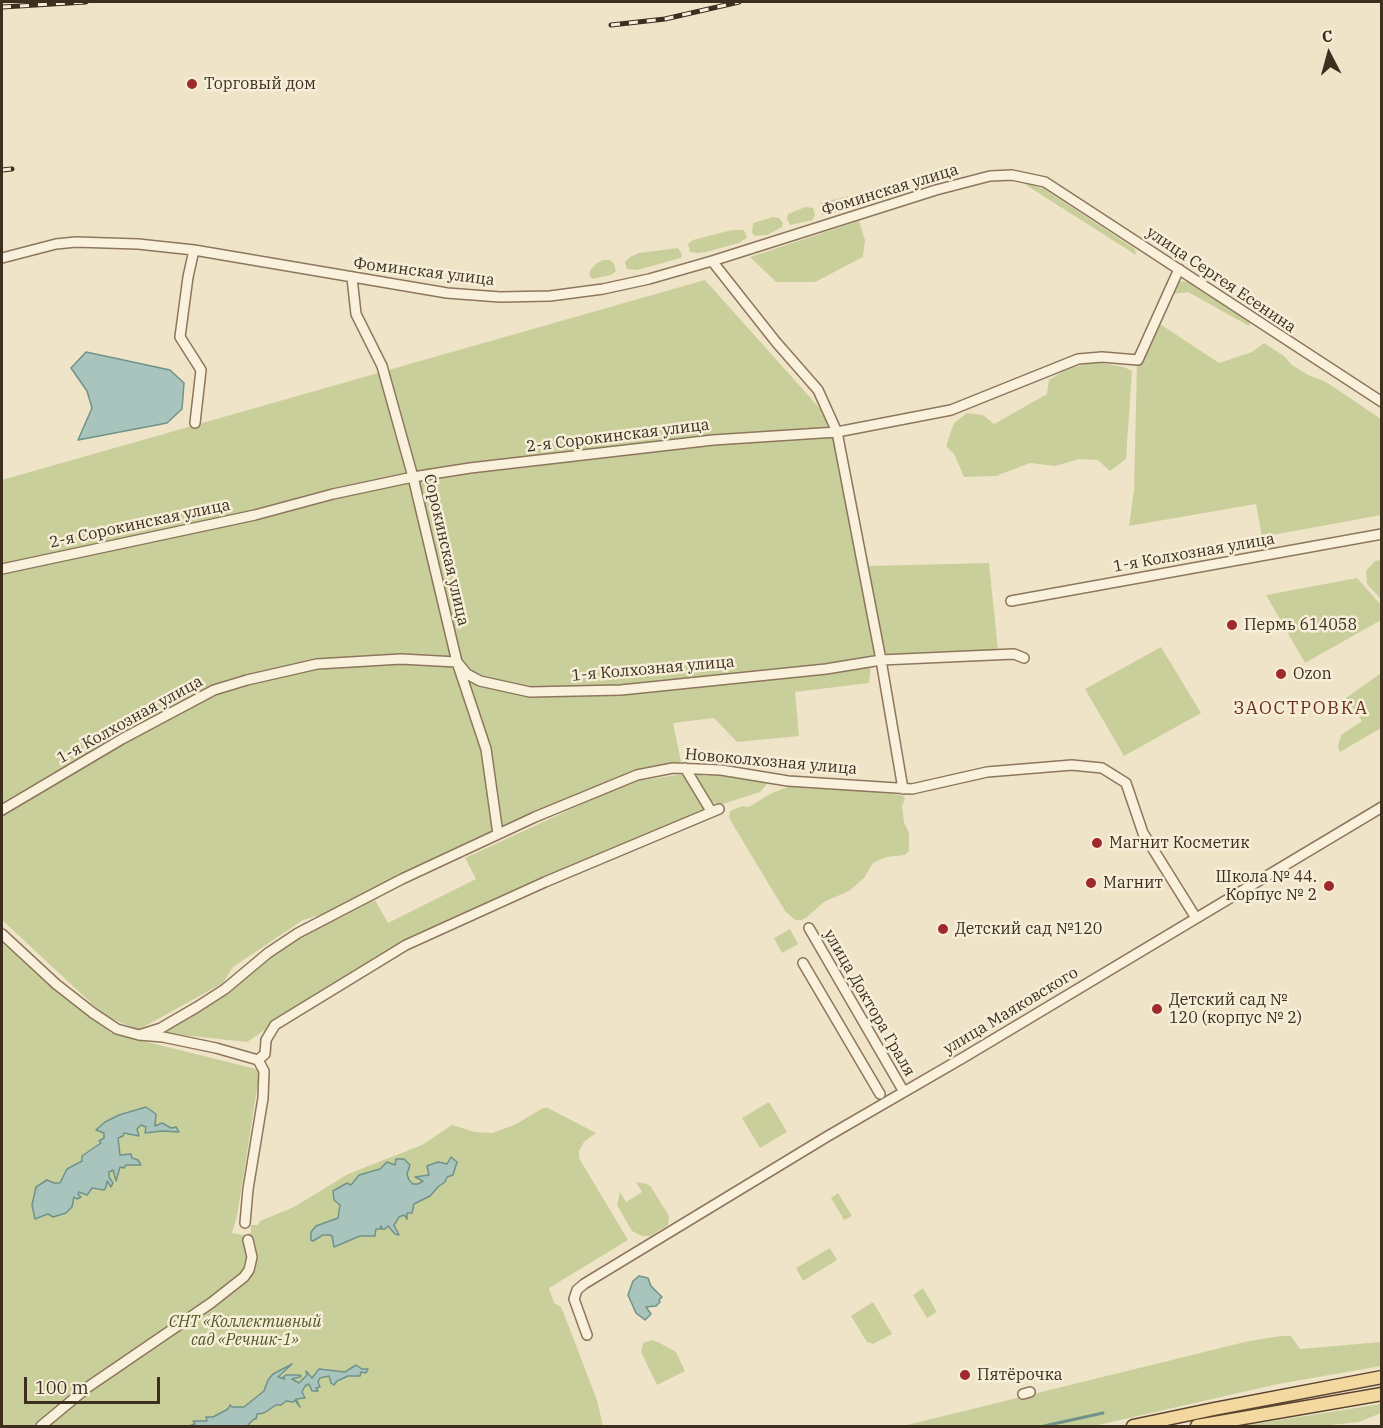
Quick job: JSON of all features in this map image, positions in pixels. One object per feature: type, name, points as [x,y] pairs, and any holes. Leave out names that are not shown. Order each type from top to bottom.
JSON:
[{"type":"main road","points":[[1133,1426],[1341,1383],[1382,1377]]},
{"type":"main road","points":[[1197,1426],[1382,1394]]},
{"type":"street","name":"Фоминская улица","points":[[2,258],[56,244],[76,242],[138,244],[194,250],[352,278],[474,296],[542,297],[603,289],[712,261],[979,178],[1012,175],[1045,182]]},
{"type":"street","name":"улица Сергея Есенина","points":[[1045,182],[1382,402]]},
{"type":"street","points":[[194,250],[180,337],[201,370],[195,423]]},
{"type":"street","points":[[712,261],[776,342],[818,390],[837,432],[881,660],[903,789]]},
{"type":"street","name":"2-я Сорокинская улица","points":[[2,569],[255,515],[333,494],[413,477],[470,468],[713,440],[837,432],[951,410],[1078,358],[1138,360],[1179,269]]},
{"type":"street","name":"Сорокинская улица","points":[[352,278],[356,314],[382,366],[413,477],[457,662],[486,749],[498,834]]},
{"type":"street","name":"1-я Колхозная улица","points":[[1011,601],[1382,534]]},
{"type":"street","name":"1-я Колхозная улица","points":[[2,810],[122,739],[214,690],[317,664],[401,659],[457,662],[467,674],[480,681],[530,692],[621,690],[826,669],[881,660],[1014,654],[1024,658]]},
{"type":"street","name":"Новоколхозная улица","points":[[139,1035],[161,1028],[197,1007],[225,989],[268,953],[298,933],[402,879],[498,834],[637,775],[659,770],[685,768],[721,770],[788,781],[912,789],[987,772],[1072,765],[1102,768],[1126,783],[1143,833],[1196,918]]},
{"type":"street","points":[[258,1060],[265,1054],[266,1040],[275,1025],[406,945],[545,882],[715,810],[685,768]]},
{"type":"street","name":"улица Маяковского","points":[[587,1335],[574,1296],[584,1284],[828,1136],[1382,807]]},
{"type":"street","name":"улица Доктора Граля","points":[[808,928],[904,1092]]},
{"type":"street","points":[[2,934],[56,984],[117,1029],[216,1048],[258,1060],[264,1071],[262,1098],[245,1223]]},
{"type":"street","points":[[803,963],[880,1094]]},
{"type":"street","points":[[41,1426],[88,1387],[220,1297],[244,1277],[252,1257],[248,1240]]},
{"type":"green space","points":[[1022,181],[1044,189],[1135,249],[1136,255],[1026,185]]},
{"type":"green space","points":[[898,183],[900,190],[895,193],[862,201],[867,192]]},
{"type":"green space","points":[[848,196],[856,202],[854,206],[822,215],[821,203]]},
{"type":"green space","points":[[805,207],[813,208],[815,214],[813,220],[790,225],[787,219],[788,214]]},
{"type":"green space","points":[[773,217],[779,218],[783,223],[782,227],[767,235],[755,236],[752,233],[753,223]]},
{"type":"green space","points":[[859,221],[865,240],[863,257],[815,282],[776,282],[750,257]]},
{"type":"green space","points":[[732,230],[744,230],[747,238],[739,243],[706,252],[690,252],[688,244],[693,240]]},
{"type":"green space","points":[[678,248],[682,254],[681,258],[637,270],[627,269],[625,262],[639,253]]},
{"type":"green space","points":[[604,260],[610,260],[616,271],[611,275],[592,279],[589,274],[591,269]]},
{"type":"green space","points":[[705,280],[833,423],[869,566],[989,563],[998,650],[871,664],[869,683],[795,692],[799,736],[737,742],[714,718],[673,723],[681,762],[644,769],[505,826],[333,911],[303,920],[233,967],[223,983],[138,1030],[104,1015],[2,920],[2,480]]},
{"type":"green space","points":[[1188,282],[1250,323],[1249,326],[1188,292],[1172,294],[1177,283]]},
{"type":"green space","points":[[1160,324],[1219,363],[1252,352],[1264,343],[1284,356],[1292,365],[1326,382],[1381,419],[1381,515],[1262,537],[1256,504],[1129,526],[1134,490],[1137,364]]},
{"type":"green space","points":[[1095,362],[1124,367],[1132,371],[1126,459],[1110,471],[1098,460],[1079,459],[1055,466],[1030,463],[996,476],[964,477],[954,454],[946,446],[954,423],[967,413],[983,415],[994,424],[1047,394],[1049,380],[1067,369]]},
{"type":"green space","points":[[1382,560],[1381,599],[1367,584],[1366,571],[1375,561]]},
{"type":"green space","points":[[1357,578],[1381,605],[1381,620],[1305,663],[1266,595]]},
{"type":"green space","points":[[1161,647],[1201,713],[1124,756],[1085,689]]},
{"type":"green space","points":[[1381,673],[1381,728],[1340,752],[1338,746],[1341,735],[1362,721],[1346,698]]},
{"type":"green space","points":[[684,774],[706,808],[416,938],[339,980],[247,1042],[163,1033],[229,991],[244,976],[314,929],[375,900],[388,923],[476,879],[465,858],[630,782]]},
{"type":"green space","points":[[697,774],[751,778],[765,781],[767,784],[760,792],[723,804],[716,804],[708,799],[695,776]]},
{"type":"green space","points":[[793,785],[877,786],[885,793],[902,795],[905,799],[902,806],[904,822],[909,833],[909,851],[905,855],[886,857],[873,863],[864,878],[849,891],[824,902],[801,920],[795,920],[785,911],[729,818],[730,811],[742,806],[749,807],[770,794]]},
{"type":"green space","points":[[790,929],[798,944],[782,953],[774,938]]},
{"type":"green space","name":"СНТ «Коллективный сад «Речник-1»","points":[[2,940],[111,1033],[260,1070],[237,1216],[232,1233],[243,1235],[251,1233],[251,1225],[258,1225],[260,1221],[294,1207],[348,1174],[422,1145],[452,1125],[475,1132],[493,1133],[516,1124],[543,1108],[548,1108],[596,1133],[584,1142],[579,1151],[579,1158],[628,1240],[549,1288],[554,1303],[561,1307],[569,1327],[597,1400],[603,1426],[2,1426]]},
{"type":"green space","points":[[769,1102],[787,1132],[760,1148],[742,1118]]},
{"type":"green space","points":[[636,1182],[651,1187],[669,1216],[668,1225],[650,1236],[642,1236],[632,1231],[617,1205],[620,1192],[626,1202],[642,1192]]},
{"type":"green space","points":[[838,1193],[852,1216],[844,1220],[831,1198]]},
{"type":"green space","points":[[830,1248],[837,1260],[803,1281],[796,1268]]},
{"type":"green space","points":[[923,1288],[937,1312],[927,1318],[913,1295]]},
{"type":"green space","points":[[873,1302],[892,1334],[873,1344],[867,1342],[851,1316]]},
{"type":"green space","points":[[1291,1336],[1300,1349],[1381,1342],[1381,1366],[1278,1384],[1094,1426],[903,1426],[1249,1341]]},
{"type":"green space","points":[[652,1340],[676,1352],[685,1371],[657,1385],[641,1352],[643,1343]]},
{"type":"green space","points":[[1381,1404],[1381,1413],[1359,1422],[1321,1426],[1242,1426]]},
{"type":"water","points":[[86,352],[170,370],[184,383],[182,409],[167,423],[78,440],[92,408],[87,391],[71,368]]},
{"type":"water","points":[[146,1107],[156,1114],[155,1126],[162,1123],[171,1128],[176,1127],[179,1132],[145,1133],[146,1127],[141,1125],[137,1129],[139,1136],[124,1133],[118,1138],[120,1155],[131,1154],[132,1158],[138,1160],[141,1165],[120,1167],[116,1181],[113,1170],[109,1172],[113,1183],[111,1187],[107,1181],[104,1190],[92,1188],[87,1195],[79,1192],[81,1197],[77,1199],[74,1197],[72,1207],[66,1213],[53,1217],[48,1214],[35,1219],[32,1205],[36,1187],[47,1180],[60,1183],[67,1169],[82,1161],[82,1156],[101,1143],[99,1141],[104,1138],[104,1133],[96,1130],[105,1122]]},
{"type":"water","points":[[451,1157],[457,1162],[453,1175],[447,1177],[445,1182],[430,1196],[414,1204],[412,1213],[407,1213],[407,1219],[404,1215],[399,1217],[394,1225],[399,1235],[388,1226],[382,1229],[381,1226],[380,1229],[376,1229],[375,1236],[360,1236],[334,1247],[330,1235],[311,1240],[311,1232],[316,1226],[338,1218],[340,1205],[334,1200],[333,1191],[347,1183],[351,1185],[359,1175],[380,1169],[387,1162],[395,1165],[396,1159],[404,1159],[410,1165],[407,1174],[409,1180],[413,1184],[418,1184],[423,1181],[415,1177],[429,1175],[427,1166],[438,1162],[447,1164]]},
{"type":"water","points":[[639,1276],[648,1278],[651,1286],[662,1297],[656,1306],[646,1307],[651,1314],[645,1320],[636,1313],[628,1295],[633,1281]]},
{"type":"water","points":[[292,1364],[278,1377],[285,1379],[283,1377],[286,1375],[299,1375],[301,1376],[292,1379],[299,1383],[307,1375],[306,1371],[312,1378],[319,1369],[345,1372],[356,1365],[362,1369],[368,1369],[366,1373],[361,1372],[360,1376],[348,1376],[334,1385],[329,1376],[320,1378],[318,1382],[320,1387],[316,1388],[318,1391],[312,1391],[309,1384],[302,1392],[305,1398],[296,1399],[300,1407],[295,1400],[286,1401],[264,1413],[257,1414],[256,1419],[247,1426],[189,1426],[195,1424],[193,1421],[207,1421],[206,1417],[213,1417],[228,1409],[230,1405],[244,1407],[264,1391],[273,1374]]},
{"type":"waterway","points":[[1044,1426],[1103,1413]]},
{"type":"railway","points":[[2,7],[86,2]]},
{"type":"railway","points":[[611,25],[665,19],[739,2]]},
{"type":"railway","points":[[2,170],[12,169]]},
{"type":"place","name":"Торговый дом","points":[[192,84]]},
{"type":"place","name":"Пермь 614058","points":[[1232,625]]},
{"type":"place","name":"Ozon","points":[[1281,674]]},
{"type":"place","name":"Магнит Косметик","points":[[1097,843]]},
{"type":"place","name":"Магнит","points":[[1091,883]]},
{"type":"place","name":"Школа № 44. Корпус № 2","points":[[1329,886]]},
{"type":"place","name":"Детский сад №120","points":[[943,929]]},
{"type":"place","name":"Детский сад № 120 (корпус № 2)","points":[[1157,1009]]},
{"type":"place","name":"Пятёрочка","points":[[965,1375]]},
{"type":"district","name":"ЗАОСТРОВКА","points":[[1301,709]]}]
